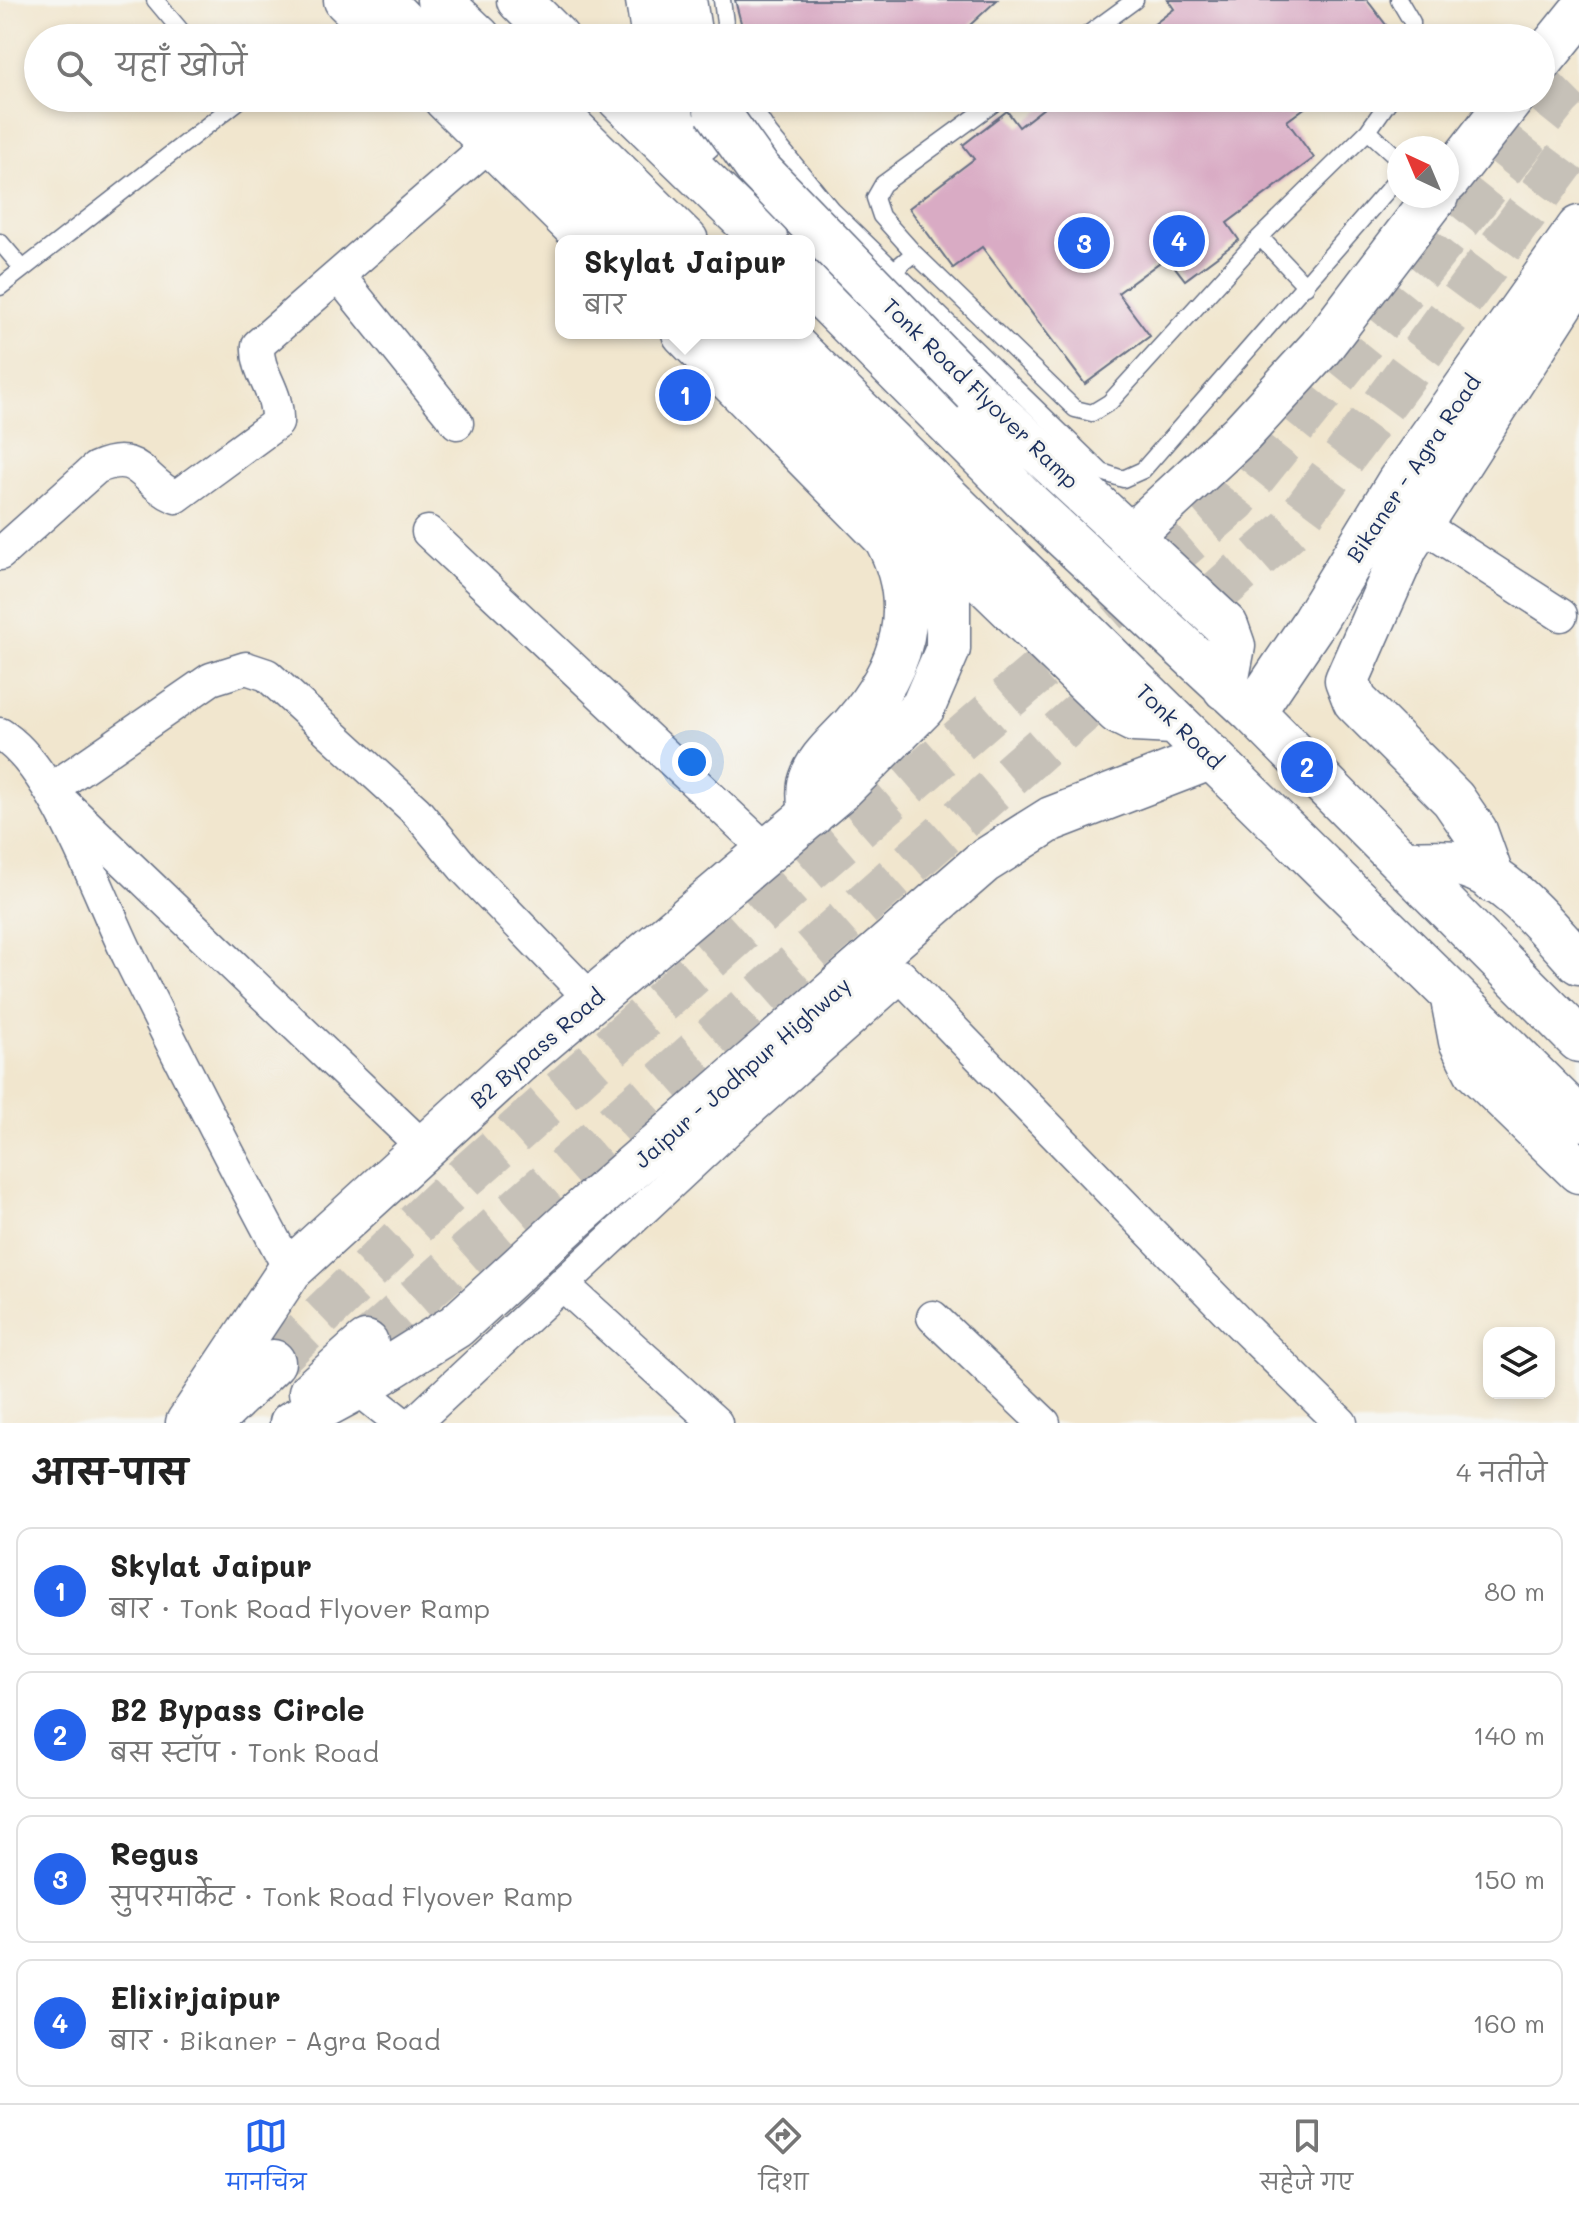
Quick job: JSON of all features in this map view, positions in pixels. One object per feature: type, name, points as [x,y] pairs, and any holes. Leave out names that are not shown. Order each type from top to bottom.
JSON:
[{"type":"main road","points":[[346,0],[371,24]]},
{"type":"main road","points":[[381,0],[404,24]]},
{"type":"main road","points":[[439,0],[464,24]]},
{"type":"main road","points":[[519,0],[543,24]]},
{"type":"main road","points":[[648,0],[652,24]]},
{"type":"main road","points":[[684,0],[688,24]]},
{"type":"main road","points":[[1555,44],[1579,14]]},
{"type":"main road","points":[[459,112],[584,235]]},
{"type":"main road","points":[[494,112],[624,235]]},
{"type":"main road","points":[[555,112],[680,235]]},
{"type":"main road","points":[[633,112],[760,235]]},
{"type":"main road","points":[[671,112],[680,157]]},
{"type":"main road","name":"Tonk Road Flyover Ramp","points":[[719,112],[739,147],[758,169],[975,392],[1226,626],[1233,646],[1239,700]]},
{"type":"main road","points":[[680,157],[731,112]]},
{"type":"main road","points":[[1459,166],[1501,112]]},
{"type":"main road","points":[[1130,537],[1242,433],[1320,348],[1427,208]]},
{"type":"main road","name":"Bikaner - Agra Road","points":[[1239,700],[1312,625],[1399,482],[1579,228]]},
{"type":"main road","points":[[1493,881],[1475,831],[1453,799],[1355,701],[1347,680],[1406,546],[1579,277]]},
{"type":"main road","points":[[815,289],[1027,502],[1239,700],[1405,863],[1579,1040]]},
{"type":"main road","points":[[690,339],[886,538],[898,559],[906,614],[905,634],[897,657],[867,709],[816,770],[809,786],[811,815]]},
{"type":"main road","points":[[733,339],[1118,712],[1134,720],[1173,722]]},
{"type":"main road","name":"Tonk Road","points":[[786,339],[1579,1119]]},
{"type":"main road","name":"B2 Bypass Road","points":[[188,1423],[290,1270],[592,1000],[811,815],[923,707],[948,649],[948,598],[937,549],[917,515]]},
{"type":"main road","name":"Jaipur - Jodhpur Highway","points":[[292,1423],[357,1388],[456,1326],[574,1218],[983,862],[1051,819],[1212,757]]},
{"type":"main road","points":[[1405,863],[1454,863],[1493,881],[1579,962]]},
{"type":"main road","points":[[1452,994],[1461,1041],[1476,1071],[1579,1171]]},
{"type":"main road","points":[[276,1423],[366,1343]]},
{"type":"main road","points":[[210,1423],[273,1362]]},
{"type":"street","points":[[0,554],[96,468],[115,460],[137,465],[161,491],[176,497],[277,423],[278,404],[257,357],[258,345],[491,143]]},
{"type":"street","points":[[339,276],[457,423]]},
{"type":"street","points":[[1420,524],[1561,615]]},
{"type":"street","points":[[428,532],[769,852]]},
{"type":"street","points":[[50,790],[211,679],[246,668],[267,675],[416,811],[463,867],[592,1000]]},
{"type":"street","points":[[0,734],[11,740],[50,790],[424,1148]]},
{"type":"street","points":[[50,790],[134,968],[290,1270]]},
{"type":"street","points":[[414,1423],[901,976],[1235,1319],[1341,1423]]},
{"type":"street","points":[[562,1284],[716,1423]]},
{"type":"street","points":[[933,1317],[1044,1423]]},
{"type":"street","points":[[357,1388],[401,1423]]},
{"type":"lane","points":[[155,0],[175,24]]},
{"type":"lane","points":[[722,0],[725,24]]},
{"type":"lane","points":[[1102,24],[1135,0]]},
{"type":"lane","points":[[1399,0],[1412,24]]},
{"type":"lane","points":[[0,287],[225,112]]},
{"type":"lane","points":[[756,112],[769,133],[831,209],[893,271],[1102,472],[1123,479],[1143,470],[1387,191]]},
{"type":"lane","points":[[982,112],[883,184],[875,198],[881,216],[969,308],[1075,409],[1092,413],[1110,402],[1260,237],[1368,131],[1381,112]]},
{"type":"lane","points":[[1368,131],[1387,148]]},
{"type":"lane","points":[[1260,237],[1306,286]]},
{"type":"lane","points":[[0,242],[23,269]]},
{"type":"lane","points":[[893,271],[914,253]]},
{"type":"lane","points":[[952,326],[969,308]]},
{"type":"building","points":[[735,0],[997,0],[971,24],[741,24]]},
{"type":"building","points":[[1168,0],[1367,0],[1385,24],[1154,24],[1174,9]]},
{"type":"building","points":[[1006,112],[1019,127],[1039,112],[1299,112],[1287,121],[1314,158],[1227,223],[1239,240],[1185,280],[1167,257],[1118,293],[1150,336],[1085,384],[982,247],[953,268],[909,208],[974,159],[963,145]]},
{"type":"tunnel","points":[[1555,102],[1579,77]]},
{"type":"tunnel","points":[[273,1362],[465,1177],[805,874],[1235,501],[1547,112]]},
{"type":"tunnel","points":[[366,1343],[1292,527],[1579,141]]},
{"type":"place","name":"Elixirjaipur","points":[[1179,241]]},
{"type":"place","name":"Regus","points":[[1084,243]]},
{"type":"place","name":"Skylat Jaipur","points":[[685,395]]},
{"type":"place","name":"B2 Bypass Circle","points":[[1307,767]]}]
